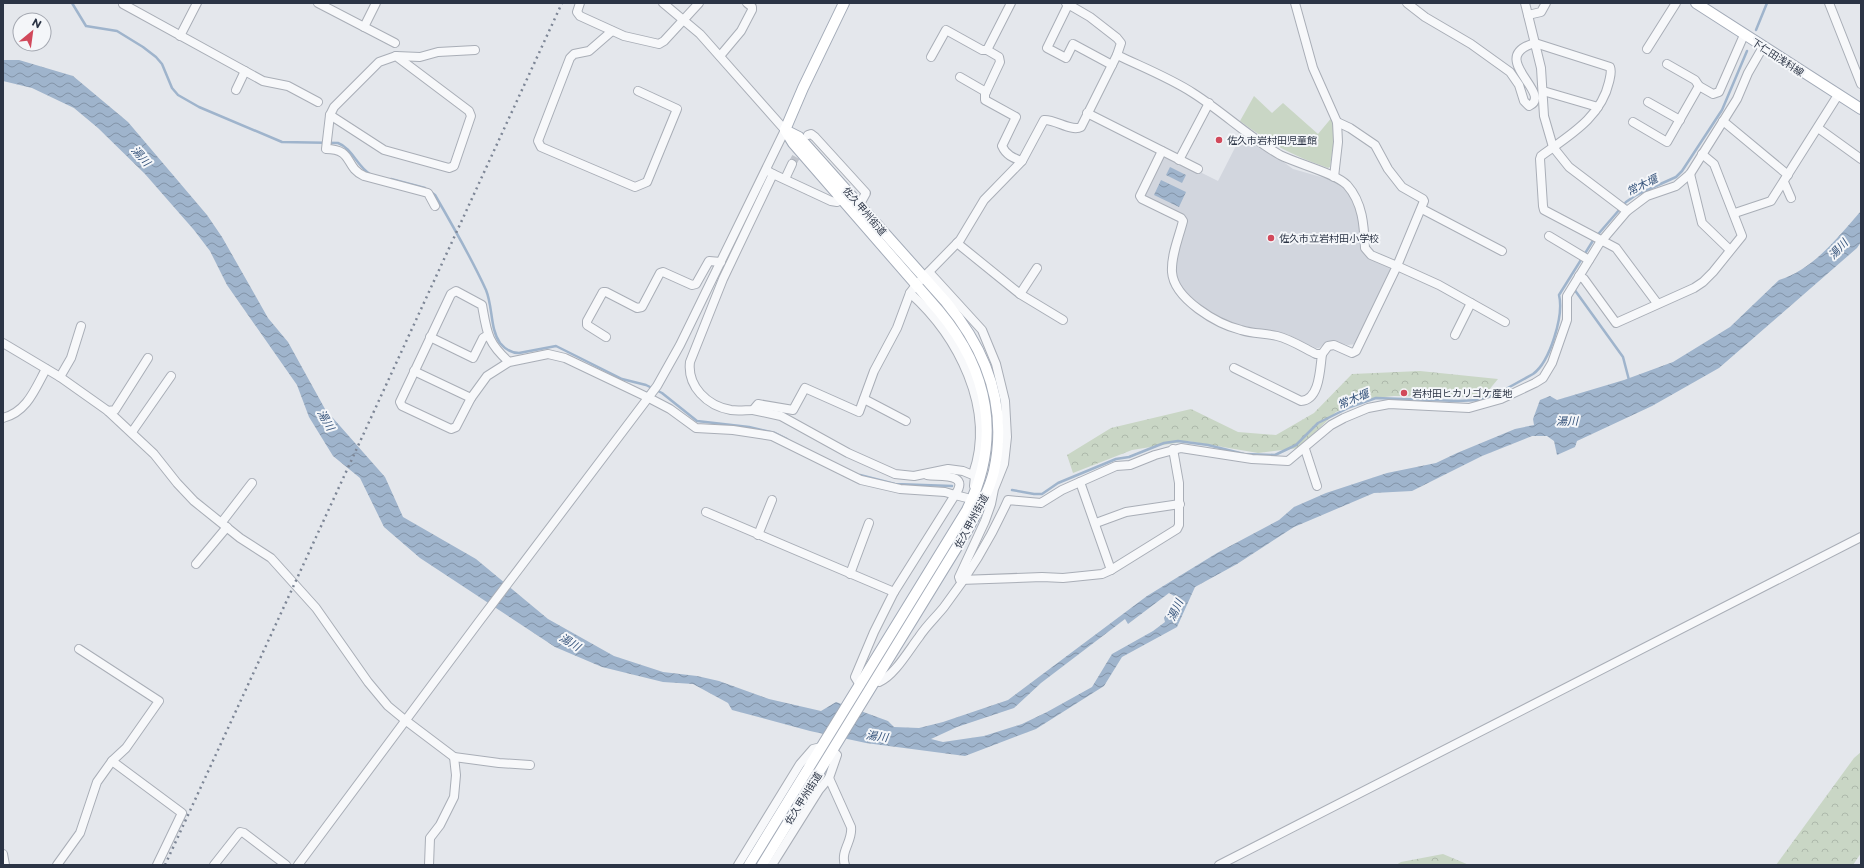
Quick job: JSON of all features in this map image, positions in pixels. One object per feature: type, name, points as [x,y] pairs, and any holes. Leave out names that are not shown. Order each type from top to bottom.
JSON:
[{"type":"main road","points":[[785,130],[803,88],[844,3]]},
{"type":"main road","name":"下仁田浅科線","points":[[1696,3],[1861,109]]},
{"type":"main road","name":"佐久甲州街道","points":[[749,865],[957,526],[984,467],[987,447],[986,418],[980,385],[960,339],[951,325],[913,289],[842,199],[793,143],[785,130]]},
{"type":"main road","name":"佐久甲州街道","points":[[762,865],[968,529],[991,488],[996,456],[998,428],[996,402],[989,376],[981,355],[968,330],[926,275],[799,137],[785,130]]},
{"type":"street","points":[[180,36],[197,3]]},
{"type":"street","points":[[318,3],[395,43]]},
{"type":"street","points":[[364,27],[376,3]]},
{"type":"street","points":[[580,3],[577,12],[580,16],[624,36],[659,44],[664,41],[699,3]]},
{"type":"street","points":[[663,3],[684,19],[720,56],[785,130],[770,172],[696,345],[689,370],[692,383],[711,402],[729,410],[753,410],[781,416],[884,470],[904,476],[954,476],[960,484],[955,495],[894,592],[874,632],[855,677],[859,686]]},
{"type":"street","points":[[720,56],[730,47],[745,24],[752,7],[747,3]]},
{"type":"street","points":[[987,50],[1011,3]]},
{"type":"street","points":[[1295,3],[1308,56],[1337,122],[1338,142],[1334,177]]},
{"type":"street","points":[[1407,3],[1425,17],[1472,44],[1510,72],[1519,85],[1524,101],[1530,106],[1535,102],[1536,98],[1517,64],[1516,55],[1523,46],[1535,43],[1610,67],[1611,70],[1608,86],[1598,107],[1584,124],[1540,159],[1544,210],[1616,248],[1658,303]]},
{"type":"street","points":[[1525,3],[1541,68],[1544,116],[1554,147],[1569,167],[1623,208]]},
{"type":"street","points":[[1528,15],[1541,12],[1546,3]]},
{"type":"street","points":[[1647,49],[1676,3]]},
{"type":"street","points":[[1828,3],[1861,84]]},
{"type":"street","points":[[123,4],[263,81],[288,86],[318,102]]},
{"type":"street","points":[[753,410],[758,404],[793,410],[805,388],[859,412],[874,371],[897,328],[913,289],[957,243],[984,200],[1022,161],[1044,120],[1050,120],[1078,128],[1081,127],[1112,65],[1121,42],[1090,17],[1067,4],[1047,48],[1066,58],[1073,44],[1112,65]]},
{"type":"street","points":[[931,56],[946,30],[982,50],[987,50],[999,57],[1000,62],[986,92],[985,100],[1016,117],[1002,146],[1005,152],[1012,158],[1022,161]]},
{"type":"street","points":[[612,31],[589,51],[574,54],[570,58],[538,141],[541,147],[635,187],[647,182],[677,109],[638,91]]},
{"type":"street","points":[[1667,64],[1694,80],[1699,86],[1713,94],[1719,92],[1746,36]]},
{"type":"street","points":[[995,499],[1041,503],[1062,490],[1116,466],[1130,465],[1173,449],[1187,448],[1244,458],[1282,462],[1288,461],[1305,449],[1331,425],[1368,408],[1389,404],[1469,408],[1501,400],[1535,383],[1547,373],[1567,320],[1567,296],[1575,283],[1585,258],[1598,238],[1623,208],[1647,196],[1676,186],[1690,174],[1737,98],[1761,46]]},
{"type":"street","points":[[435,206],[428,193],[359,174],[345,154],[336,149],[326,148],[330,115],[334,107],[379,62],[396,56],[420,57],[438,52],[475,50]]},
{"type":"street","points":[[1117,54],[1192,92],[1278,154],[1295,163],[1334,177],[1346,184],[1357,202],[1363,217],[1365,248],[1367,252],[1439,285],[1506,322]]},
{"type":"street","points":[[330,115],[384,150],[449,168],[454,166],[470,116],[469,111],[396,56]]},
{"type":"street","points":[[236,90],[246,72]]},
{"type":"street","points":[[960,77],[986,92]]},
{"type":"street","points":[[1633,122],[1667,142],[1699,86]]},
{"type":"street","points":[[1543,91],[1598,107]]},
{"type":"street","points":[[1735,214],[1771,201],[1838,95]]},
{"type":"street","points":[[1648,102],[1680,120]]},
{"type":"street","points":[[1179,160],[1209,103]]},
{"type":"street","points":[[1088,113],[1198,169]]},
{"type":"street","points":[[1723,121],[1786,179],[1791,198]]},
{"type":"street","points":[[1234,368],[1301,401],[1306,401],[1311,398],[1316,388],[1322,354],[1328,346],[1334,345],[1352,353],[1356,351],[1397,266],[1424,205],[1423,199],[1402,187],[1388,169],[1375,145],[1350,128],[1337,122]]},
{"type":"street","points":[[1818,128],[1861,159]]},
{"type":"street","points":[[808,135],[811,134],[815,137],[866,194],[860,204]]},
{"type":"street","points":[[1162,151],[1140,196],[1142,199],[1181,218],[1183,221],[1172,267],[1173,280],[1183,296],[1193,306],[1228,326],[1255,333],[1278,336],[1316,354],[1322,354]]},
{"type":"street","points":[[1575,283],[1584,279],[1616,324],[1658,303],[1694,288],[1703,282],[1713,272],[1742,236],[1735,214],[1714,164],[1702,154]]},
{"type":"street","points":[[785,179],[792,164]]},
{"type":"street","points":[[770,172],[830,201],[837,202],[842,199]]},
{"type":"street","points":[[298,865],[488,609],[657,386],[680,345],[721,262],[770,172]]},
{"type":"street","points":[[1690,174],[1702,224],[1730,250]]},
{"type":"street","points":[[1422,209],[1502,252]]},
{"type":"street","points":[[1549,236],[1585,258]]},
{"type":"street","points":[[957,243],[1020,294],[1063,320]]},
{"type":"street","points":[[606,337],[587,325],[587,321],[604,292],[637,308],[642,307],[660,273],[663,272],[692,285],[696,284],[709,262],[721,262]]},
{"type":"street","points":[[1020,294],[1037,268]]},
{"type":"street","points":[[509,362],[492,344],[488,335],[482,305],[456,291],[451,294],[400,402],[402,406],[451,429],[456,427],[471,398],[488,376],[509,362],[548,354],[565,358],[650,396],[696,428],[733,430],[778,438],[861,480],[893,488],[945,492],[955,495],[971,495],[975,476],[973,474],[977,461],[980,429],[979,411],[970,381],[944,331],[913,289]]},
{"type":"street","points":[[1455,335],[1471,303]]},
{"type":"street","points":[[60,377],[71,358],[81,326]]},
{"type":"street","points":[[430,337],[473,358],[483,338],[488,335]]},
{"type":"street","points":[[3,343],[60,377],[108,411],[154,454],[177,483],[194,501],[240,538],[271,558],[316,608],[368,682],[388,706],[405,720],[454,757],[530,765]]},
{"type":"street","points":[[108,411],[115,410],[148,358]]},
{"type":"street","points":[[4,419],[22,409],[28,402],[46,369]]},
{"type":"street","points":[[414,371],[471,398]]},
{"type":"street","points":[[132,432],[171,376]]},
{"type":"street","points":[[864,399],[906,421]]},
{"type":"street","points":[[991,488],[991,504],[985,521],[958,577],[960,580],[1048,576],[1063,578],[1102,574],[1111,570],[1177,529],[1179,525],[1180,504],[1179,483],[1173,449]]},
{"type":"street","points":[[1305,449],[1317,486]]},
{"type":"street","points":[[927,475],[936,471],[948,469],[973,474]]},
{"type":"street","points":[[1080,482],[1096,523],[1111,570]]},
{"type":"street","points":[[196,564],[225,525],[252,483]]},
{"type":"street","points":[[758,535],[772,500]]},
{"type":"street","points":[[876,680],[879,682],[884,680],[903,659],[963,580],[979,557],[1008,500]]},
{"type":"street","points":[[1096,523],[1133,510],[1180,504]]},
{"type":"street","points":[[706,512],[894,592]]},
{"type":"street","points":[[850,574],[869,523]]},
{"type":"street","points":[[1220,865],[1467,740],[1861,537]]},
{"type":"street","points":[[59,864],[80,833],[97,782],[112,761],[126,748],[159,701],[79,649]]},
{"type":"street","points":[[738,865],[800,764],[808,754],[823,744]]},
{"type":"street","points":[[772,865],[819,790],[829,778],[837,755],[835,747]]},
{"type":"street","points":[[429,865],[430,838],[440,825],[454,797],[456,775],[454,757]]},
{"type":"street","points":[[112,761],[182,813],[157,865]]},
{"type":"street","points":[[829,778],[851,827],[852,834],[844,855],[845,865]]},
{"type":"street","points":[[214,865],[240,832],[244,833],[286,865]]},
{"type":"street","points":[[3,854],[5,865]]},
{"type":"shaded area","name":"佐久市立岩村田小学校","points":[[1243,132],[1293,169],[1328,179],[1344,187],[1350,195],[1361,219],[1362,245],[1394,267],[1356,344],[1348,345],[1327,341],[1319,348],[1316,348],[1287,334],[1238,325],[1226,321],[1194,303],[1184,292],[1174,273],[1175,256],[1186,218],[1145,197],[1144,195],[1164,154],[1218,181]]},
{"type":"green space","points":[[1254,96],[1272,113],[1283,103],[1318,134],[1333,116],[1335,134],[1330,167],[1328,168],[1315,163],[1282,148],[1240,121]]},
{"type":"green space","points":[[1420,371],[1498,379],[1483,397],[1394,396],[1366,399],[1336,412],[1299,448],[1258,453],[1188,441],[1132,450],[1073,473],[1067,455],[1111,428],[1191,409],[1238,432],[1276,435],[1314,413],[1352,374]]},
{"type":"green space","points":[[1861,752],[1861,853],[1853,865],[1776,865],[1854,758]]},
{"type":"green space","points":[[1443,854],[1469,865],[1396,865],[1401,862]]},
{"type":"water","name":"湯川","points":[[3,60],[19,60],[73,76],[128,122],[207,215],[222,237],[268,318],[288,342],[325,409],[385,477],[403,517],[476,559],[548,619],[614,656],[663,672],[697,676],[719,681],[769,699],[821,711],[836,702],[888,721],[894,727],[919,728],[943,722],[1008,700],[1147,596],[1217,553],[1279,520],[1294,507],[1326,493],[1387,473],[1436,463],[1515,429],[1534,425],[1533,419],[1540,400],[1550,396],[1557,400],[1624,380],[1673,362],[1730,327],[1779,280],[1803,269],[1814,261],[1834,242],[1861,211],[1861,242],[1857,248],[1719,368],[1652,406],[1577,441],[1575,447],[1557,455],[1554,441],[1547,436],[1532,436],[1482,456],[1412,491],[1374,493],[1294,527],[1237,564],[1195,587],[1177,627],[1122,657],[1104,686],[1036,729],[965,756],[866,743],[810,731],[732,710],[728,703],[693,684],[663,682],[602,667],[555,647],[420,558],[384,527],[360,478],[333,456],[309,417],[297,385],[227,285],[210,251],[194,230],[145,174],[98,128],[74,108],[32,88],[3,81]],"holes":[[[1169,593],[1176,597],[1164,618],[1165,622],[1153,631],[1112,654],[1092,687],[1022,724],[984,736],[943,742],[931,739],[957,727],[1014,708],[1041,683],[1125,619],[1128,624]]]},
{"type":"water","points":[[1170,167],[1186,175],[1182,183],[1166,175]]},
{"type":"water","points":[[1161,180],[1186,192],[1179,207],[1154,195]]},
{"type":"waterway","points":[[72,3],[86,26],[117,31],[156,57],[162,64],[172,88],[178,95],[199,107],[282,142],[338,143],[343,145],[365,171],[370,174]]},
{"type":"waterway","points":[[1756,30],[1767,3]]},
{"type":"waterway","name":"常木堰","points":[[1012,490],[1042,494],[1058,483],[1116,459],[1129,457],[1164,443],[1178,441],[1208,445],[1244,454],[1275,455],[1296,445],[1318,423],[1350,407],[1376,398],[1458,401],[1479,400],[1495,395],[1533,374],[1545,359],[1554,338],[1559,314],[1559,295],[1594,239],[1626,202],[1636,195],[1676,177],[1682,171],[1722,110],[1747,51]]},
{"type":"waterway","points":[[391,179],[425,188]]},
{"type":"waterway","points":[[431,192],[435,195],[448,218],[486,290],[497,337],[506,349],[519,353],[556,346],[622,379],[646,385],[662,393],[697,421],[749,427],[775,433],[787,439]]},
{"type":"waterway","points":[[1574,289],[1623,357],[1629,380]]},
{"type":"waterway","points":[[860,475],[895,484],[952,486]]},
{"type":"tunnel","points":[[792,164],[802,146]]},
{"type":"railway","points":[[165,865],[562,3]]},
{"type":"place","name":"佐久市岩村田児童館","points":[[1219,140]]},
{"type":"place","name":"佐久市立岩村田小学校","points":[[1271,238]]},
{"type":"place","name":"岩村田ヒカリゴケ産地","points":[[1404,393]]}]
